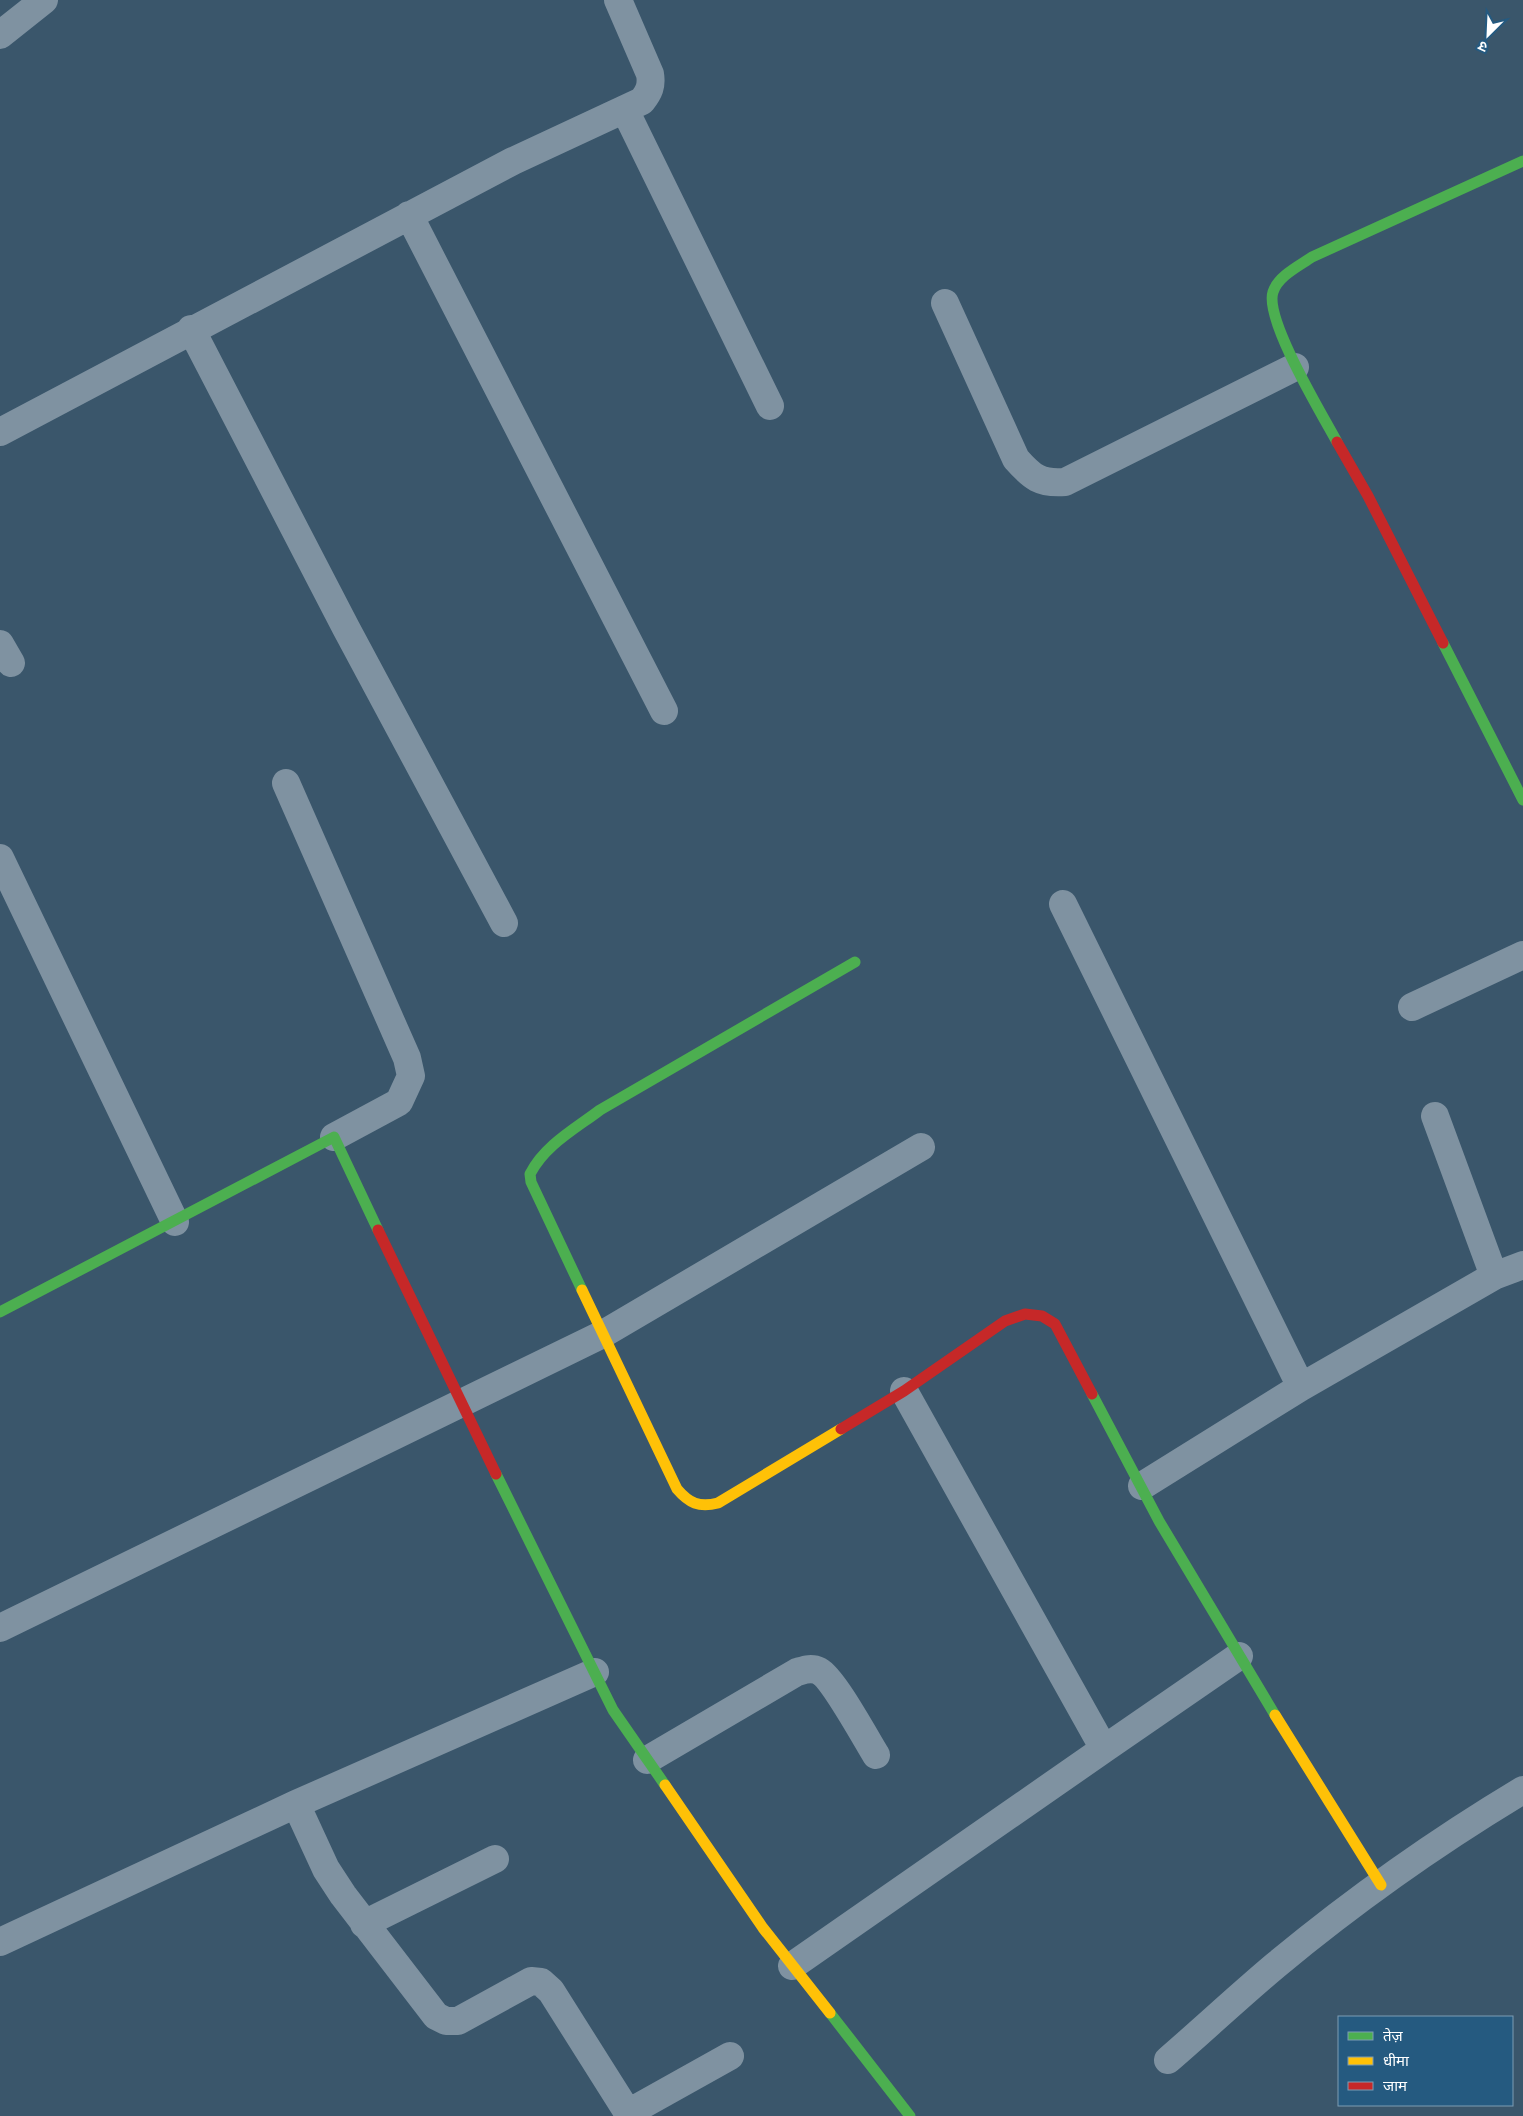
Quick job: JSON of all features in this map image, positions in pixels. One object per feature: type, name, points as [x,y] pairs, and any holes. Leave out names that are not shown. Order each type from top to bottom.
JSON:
[{"type":"street","points":[[0,432],[191,329],[513,161],[642,101],[648,93],[651,83],[650,74],[618,0]]},
{"type":"street","points":[[0,34],[28,5]]},
{"type":"street","points":[[625,110],[770,406]]},
{"type":"street","points":[[1523,161],[1312,257],[1290,271],[1276,286],[1272,294],[1276,318],[1295,366],[1372,505],[1523,800]]},
{"type":"street","points":[[409,215],[664,711]]},
{"type":"street","points":[[944,302],[1016,459],[1027,472],[1038,480],[1050,483],[1065,482],[1295,366]]},
{"type":"street","points":[[191,329],[346,628],[504,923]]},
{"type":"street","points":[[0,1312],[175,1222],[398,1102],[411,1076],[407,1058],[286,784]]},
{"type":"street","points":[[0,858],[175,1222]]},
{"type":"street","points":[[1063,904],[1301,1387]]},
{"type":"street","points":[[1412,1007],[1523,955]]},
{"type":"street","points":[[855,962],[600,1110],[562,1139],[532,1167],[530,1174],[531,1182],[677,1489],[686,1500],[694,1504],[705,1506],[718,1503],[904,1391],[1005,1320],[1020,1314],[1044,1315],[1055,1324],[1159,1521],[1239,1656],[1381,1885]]},
{"type":"street","points":[[1435,1116],[1494,1276]]},
{"type":"street","points":[[334,1137],[613,1710],[762,1928],[910,2116]]},
{"type":"street","points":[[0,1628],[603,1334],[921,1147]]},
{"type":"street","points":[[1142,1486],[1301,1387],[1494,1276],[1523,1265]]},
{"type":"street","points":[[904,1391],[1104,1749]]},
{"type":"street","points":[[792,1966],[1239,1656]]},
{"type":"street","points":[[647,1760],[797,1672],[810,1669],[821,1672],[832,1685],[876,1755]]},
{"type":"street","points":[[0,1942],[296,1804],[595,1672]]},
{"type":"street","points":[[1168,2060],[1275,1965],[1381,1885],[1490,1810],[1523,1790]]},
{"type":"street","points":[[296,1804],[326,1869],[364,1924],[436,2016],[446,2021],[458,2021],[531,1981],[541,1982],[551,1991],[625,2115],[730,2056]]},
{"type":"street","points":[[364,1924],[495,1859]]},
{"type":"traffic: fast","points":[[1337,442],[1296,367],[1277,323],[1273,305],[1273,292],[1279,281],[1312,257],[1523,161]]},
{"type":"traffic: fast","points":[[1443,643],[1523,800]]},
{"type":"traffic: fast","points":[[582,1290],[531,1182],[530,1174],[544,1154],[561,1138],[600,1110],[855,962]]},
{"type":"traffic: fast","points":[[0,1312],[334,1137],[378,1230]]},
{"type":"traffic: fast","points":[[1092,1394],[1159,1521],[1275,1715]]},
{"type":"traffic: fast","points":[[496,1474],[613,1710],[665,1785]]},
{"type":"traffic: fast","points":[[830,2013],[910,2116]]},
{"type":"traffic: slow","points":[[582,1290],[677,1489],[690,1501],[705,1505],[718,1503],[841,1429]]},
{"type":"traffic: slow","points":[[1275,1715],[1381,1885]]},
{"type":"traffic: slow","points":[[665,1785],[763,1928],[830,2013]]},
{"type":"traffic: jam","points":[[1337,442],[1368,496],[1443,643]]},
{"type":"traffic: jam","points":[[378,1230],[496,1474]]},
{"type":"traffic: jam","points":[[841,1429],[904,1391],[1005,1321],[1025,1314],[1042,1316],[1055,1324],[1092,1394]]}]
